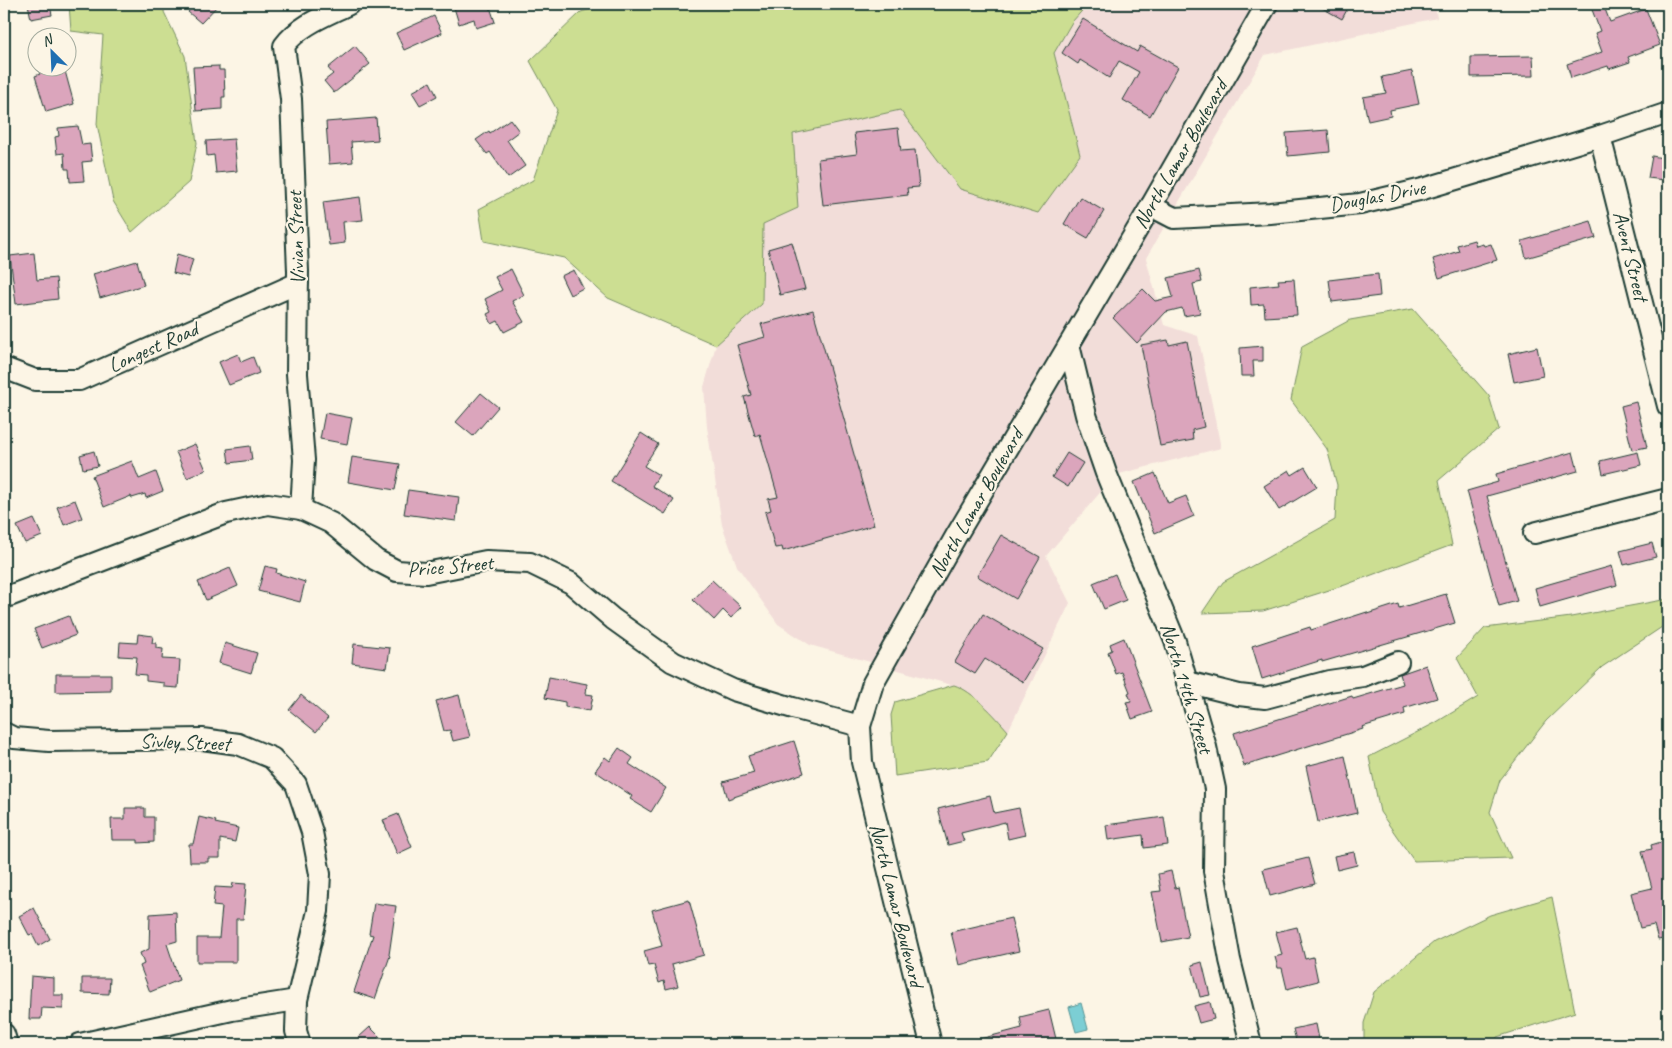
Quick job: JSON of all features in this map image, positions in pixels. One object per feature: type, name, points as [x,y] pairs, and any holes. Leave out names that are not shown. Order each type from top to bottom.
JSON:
[{"type":"street","name":"Vivian Street","points":[[301,509],[304,460],[297,374],[298,283],[291,99],[284,46],[289,39],[306,26],[349,4]]},
{"type":"street","name":"North Lamar Boulevard","points":[[931,1044],[862,762],[860,726],[873,683],[956,536],[1151,206],[1267,4]]},
{"type":"street","name":"Douglas Drive","points":[[1151,206],[1174,218],[1270,213],[1360,204],[1423,188],[1600,136],[1668,113]]},
{"type":"street","name":"Avent Street","points":[[1600,136],[1664,373],[1668,406]]},
{"type":"street","name":"Longest Road","points":[[4,368],[35,380],[79,380],[298,283]]},
{"type":"street","name":"North 14th Street","points":[[1069,345],[1086,415],[1106,473],[1173,634],[1206,747],[1214,788],[1214,871],[1230,960],[1251,1044]]},
{"type":"street","points":[[1534,533],[1668,499]]},
{"type":"street","name":"Price Street","points":[[4,598],[226,513],[268,504],[301,509],[331,523],[376,560],[397,571],[426,572],[486,561],[530,563],[571,583],[613,619],[673,662],[733,690],[860,726]]},
{"type":"street","points":[[1187,682],[1239,695],[1265,698],[1329,681],[1363,676],[1398,662]]},
{"type":"street","name":"Sivley Street","points":[[4,733],[14,738],[49,741],[202,739],[238,744],[272,758],[296,784],[312,832],[320,874],[318,911],[297,1000],[296,1031],[300,1044]]},
{"type":"street","points":[[80,1044],[232,1010],[297,1000]]},
{"type":"street","points":[[4,1034],[7,1044]]},
{"type":"shaded area","points":[[1088,4],[1435,4],[1437,18],[1265,55],[1146,258],[1164,325],[1198,336],[1221,448],[1115,475],[1046,556],[1070,603],[1008,731],[962,688],[810,645],[778,624],[737,566],[722,525],[707,427],[704,387],[716,345],[762,304],[763,224],[798,208],[792,134],[900,110],[960,189],[1080,155],[1054,53],[1072,22]]},
{"type":"green space","points":[[69,4],[165,4],[164,12],[185,56],[197,143],[189,182],[132,232],[113,201],[97,124],[103,35],[78,32],[78,28],[71,28]]},
{"type":"green space","points":[[607,4],[1088,4],[1072,22],[1054,53],[1080,155],[1038,213],[960,189],[900,110],[793,134],[798,208],[763,224],[762,304],[716,345],[608,298],[564,258],[484,241],[479,209],[533,180],[557,110],[530,61],[581,12]]},
{"type":"green space","points":[[1413,309],[1489,396],[1499,429],[1439,480],[1452,545],[1345,585],[1263,611],[1202,613],[1223,582],[1335,520],[1337,485],[1327,449],[1291,400],[1302,346],[1350,320]]},
{"type":"green space","points":[[1668,599],[1668,623],[1602,667],[1546,721],[1500,780],[1490,812],[1511,858],[1414,861],[1380,812],[1369,757],[1435,723],[1478,697],[1457,658],[1485,628],[1571,617]]},
{"type":"green space","points":[[954,685],[976,698],[1008,731],[988,762],[895,776],[891,715],[895,702]]},
{"type":"green space","points":[[1552,897],[1575,1012],[1497,1037],[1494,1044],[1364,1044],[1364,1023],[1374,992],[1434,942],[1490,915]]},
{"type":"water","points":[[1081,1003],[1088,1029],[1076,1032],[1069,1007]]},
{"type":"building","points":[[28,4],[50,4],[52,15],[31,19]]},
{"type":"building","points":[[196,4],[219,4],[201,23],[188,12]]},
{"type":"building","points":[[453,4],[489,4],[495,22],[476,28],[474,19],[459,24]]},
{"type":"building","points":[[1315,4],[1350,4],[1342,19]]},
{"type":"building","points":[[1603,4],[1610,22],[1646,9],[1660,45],[1628,57],[1630,62],[1609,69],[1608,66],[1571,78],[1567,64],[1602,52],[1595,33],[1600,31],[1591,7]]},
{"type":"building","points":[[434,16],[442,33],[404,50],[396,33]]},
{"type":"building","points":[[1083,19],[1137,52],[1140,46],[1178,67],[1150,116],[1123,100],[1139,72],[1119,61],[1109,78],[1080,60],[1078,64],[1062,53]]},
{"type":"building","points":[[355,46],[370,64],[334,93],[324,81],[333,74],[328,68]]},
{"type":"building","points":[[1533,56],[1534,76],[1471,77],[1471,57]]},
{"type":"building","points":[[219,66],[219,70],[224,70],[225,97],[222,97],[222,109],[196,111],[193,67]]},
{"type":"building","points":[[1412,71],[1419,104],[1390,110],[1391,116],[1368,121],[1363,97],[1386,93],[1382,77]]},
{"type":"building","points":[[36,78],[67,78],[74,104],[46,112]]},
{"type":"building","points":[[430,82],[437,96],[420,105],[412,92]]},
{"type":"building","points":[[376,118],[378,140],[351,142],[353,162],[329,164],[326,122]]},
{"type":"building","points":[[510,119],[519,131],[507,140],[525,166],[508,178],[490,152],[487,154],[476,140]]},
{"type":"building","points":[[78,126],[82,145],[90,144],[92,161],[82,162],[84,181],[70,182],[69,169],[65,169],[64,153],[57,154],[55,137],[59,136],[58,128]]},
{"type":"building","points":[[898,128],[901,151],[915,150],[919,187],[907,188],[908,195],[823,205],[818,159],[857,154],[854,133]]},
{"type":"building","points":[[1328,130],[1330,152],[1288,156],[1286,133]]},
{"type":"building","points":[[234,139],[237,171],[216,173],[214,155],[207,156],[206,141]]},
{"type":"building","points":[[1652,156],[1668,159],[1664,180],[1648,178]]},
{"type":"building","points":[[360,197],[363,220],[343,222],[345,243],[329,245],[323,202]]},
{"type":"building","points":[[1080,197],[1104,211],[1088,238],[1064,224]]},
{"type":"building","points":[[1591,221],[1596,238],[1526,258],[1522,241]]},
{"type":"building","points":[[1474,240],[1476,246],[1491,244],[1497,260],[1439,278],[1433,259],[1459,251],[1457,245]]},
{"type":"building","points":[[792,242],[805,289],[780,295],[768,249]]},
{"type":"building","points":[[34,253],[37,280],[56,278],[58,299],[16,304],[10,256]]},
{"type":"building","points":[[177,254],[193,259],[188,277],[173,273]]},
{"type":"building","points":[[137,261],[144,285],[100,298],[93,274]]},
{"type":"building","points":[[511,269],[524,295],[512,301],[524,322],[504,332],[498,321],[492,324],[487,314],[491,312],[485,299],[502,290],[495,277]]},
{"type":"building","points":[[574,270],[583,288],[570,295],[561,276]]},
{"type":"building","points":[[1199,270],[1202,282],[1193,284],[1200,313],[1184,316],[1182,308],[1166,312],[1137,343],[1113,318],[1143,289],[1155,301],[1173,297],[1168,278]]},
{"type":"building","points":[[1378,274],[1380,296],[1332,302],[1329,280]]},
{"type":"building","points":[[1294,279],[1297,315],[1265,317],[1264,304],[1251,305],[1250,287],[1279,284],[1278,280]]},
{"type":"building","points":[[813,310],[874,525],[783,551],[782,547],[775,548],[765,512],[771,510],[768,499],[778,497],[760,434],[755,436],[744,397],[751,395],[737,345],[765,337],[761,324]]},
{"type":"building","points":[[1168,340],[1169,345],[1187,341],[1204,427],[1192,430],[1193,440],[1160,446],[1141,345]]},
{"type":"building","points":[[1263,346],[1263,361],[1253,361],[1254,376],[1241,376],[1240,348]]},
{"type":"building","points":[[1537,347],[1543,376],[1514,382],[1508,354]]},
{"type":"building","points":[[238,354],[241,362],[253,357],[259,373],[229,385],[219,362]]},
{"type":"building","points":[[481,393],[498,407],[473,436],[456,422]]},
{"type":"building","points":[[1636,402],[1647,447],[1632,450],[1621,406]]},
{"type":"building","points":[[325,413],[352,418],[347,444],[320,439]]},
{"type":"building","points":[[641,433],[658,444],[644,466],[659,475],[652,486],[674,500],[665,514],[611,481]]},
{"type":"building","points":[[195,444],[206,470],[187,478],[176,452]]},
{"type":"building","points":[[250,446],[252,460],[229,463],[227,449]]},
{"type":"building","points":[[94,451],[98,466],[83,469],[80,455]]},
{"type":"building","points":[[1573,452],[1578,471],[1487,496],[1517,601],[1499,606],[1467,491],[1498,482],[1496,474]]},
{"type":"building","points":[[1638,452],[1641,465],[1603,474],[1600,461]]},
{"type":"building","points":[[1067,453],[1083,463],[1068,487],[1052,477]]},
{"type":"building","points":[[352,457],[400,464],[395,490],[348,482]]},
{"type":"building","points":[[132,461],[139,479],[156,472],[163,491],[146,498],[145,494],[132,498],[131,496],[104,507],[92,476]]},
{"type":"building","points":[[1305,467],[1317,487],[1279,510],[1264,486],[1289,470],[1292,475]]},
{"type":"building","points":[[1155,473],[1168,503],[1186,496],[1194,516],[1155,533],[1134,482]]},
{"type":"building","points":[[408,490],[459,497],[456,521],[404,514]]},
{"type":"building","points":[[75,500],[82,518],[64,525],[57,507]]},
{"type":"building","points":[[34,519],[42,536],[25,543],[17,526]]},
{"type":"building","points":[[1001,535],[1040,557],[1016,599],[977,576]]},
{"type":"building","points":[[1652,543],[1656,557],[1624,565],[1620,551]]},
{"type":"building","points":[[265,566],[277,569],[276,573],[305,582],[300,602],[258,591]]},
{"type":"building","points":[[1612,566],[1617,585],[1540,607],[1535,588]]},
{"type":"building","points":[[230,568],[238,586],[206,600],[198,582]]},
{"type":"building","points":[[1115,574],[1126,600],[1104,609],[1093,583]]},
{"type":"building","points":[[712,580],[741,607],[731,618],[723,610],[714,620],[693,600]]},
{"type":"building","points":[[1446,594],[1455,623],[1322,662],[1322,660],[1262,679],[1252,646],[1310,627],[1311,630],[1367,612],[1367,614],[1398,604],[1399,608]]},
{"type":"building","points":[[983,614],[1043,649],[1023,682],[985,659],[975,674],[955,662]]},
{"type":"building","points":[[69,616],[76,635],[42,648],[34,629]]},
{"type":"building","points":[[138,634],[153,636],[152,643],[156,643],[156,648],[163,649],[162,659],[180,660],[178,688],[164,687],[164,683],[146,681],[146,675],[135,674],[137,657],[119,656],[120,642],[137,643]]},
{"type":"building","points":[[1124,638],[1152,712],[1132,719],[1126,702],[1131,701],[1128,693],[1130,692],[1122,672],[1116,674],[1108,652],[1112,650],[1110,644]]},
{"type":"building","points":[[225,643],[257,653],[251,673],[219,663]]},
{"type":"building","points":[[354,644],[390,648],[387,668],[352,663]]},
{"type":"building","points":[[1426,665],[1437,698],[1404,708],[1405,714],[1362,727],[1363,729],[1244,766],[1234,733],[1352,696],[1353,699],[1403,684],[1400,674]]},
{"type":"building","points":[[56,674],[111,674],[111,691],[56,692]]},
{"type":"building","points":[[549,677],[587,684],[586,694],[593,695],[590,711],[565,707],[565,702],[545,698]]},
{"type":"building","points":[[301,695],[328,718],[316,732],[289,710]]},
{"type":"building","points":[[459,695],[470,737],[453,741],[450,730],[444,731],[436,701]]},
{"type":"building","points":[[794,741],[804,773],[728,799],[723,782],[754,773],[748,756]]},
{"type":"building","points":[[619,748],[633,758],[629,764],[666,788],[651,812],[630,799],[632,796],[595,771],[605,757],[610,761]]},
{"type":"building","points":[[1345,756],[1357,813],[1318,822],[1306,766]]},
{"type":"building","points":[[990,796],[994,813],[1019,808],[1025,835],[1008,839],[1005,822],[961,833],[964,841],[948,845],[938,809]]},
{"type":"building","points":[[125,808],[145,808],[145,817],[154,817],[154,842],[138,843],[138,840],[112,840],[111,819],[125,819]]},
{"type":"building","points":[[398,814],[412,847],[397,854],[383,820]]},
{"type":"building","points":[[199,817],[238,828],[235,842],[220,839],[220,858],[208,858],[208,862],[190,862],[189,844],[193,844]]},
{"type":"building","points":[[1164,817],[1168,845],[1144,848],[1143,835],[1108,840],[1106,825]]},
{"type":"building","points":[[1668,840],[1668,938],[1658,940],[1654,925],[1640,928],[1631,893],[1652,888],[1642,851],[1652,849],[1651,845]]},
{"type":"building","points":[[1354,852],[1357,865],[1337,870],[1334,856]]},
{"type":"building","points":[[1308,858],[1315,884],[1270,896],[1263,869]]},
{"type":"building","points":[[1171,871],[1175,888],[1178,887],[1188,937],[1162,942],[1152,892],[1161,891],[1158,874]]},
{"type":"building","points":[[233,883],[246,884],[243,919],[236,919],[236,962],[197,962],[197,938],[219,938],[222,907],[213,906],[215,887],[232,888]]},
{"type":"building","points":[[689,900],[704,955],[672,964],[678,986],[666,989],[664,981],[659,983],[654,965],[648,966],[644,951],[662,946],[652,910]]},
{"type":"building","points":[[374,903],[396,906],[390,956],[375,999],[354,992],[373,935],[369,934]]},
{"type":"building","points":[[34,908],[50,939],[38,946],[32,934],[29,935],[19,916]]},
{"type":"building","points":[[176,912],[177,941],[167,944],[179,980],[150,992],[140,966],[144,964],[140,953],[149,949],[150,914]]},
{"type":"building","points":[[1011,918],[1019,951],[959,965],[951,932]]},
{"type":"building","points":[[1297,927],[1305,959],[1313,957],[1318,981],[1287,989],[1282,968],[1278,968],[1275,957],[1282,955],[1276,932]]},
{"type":"building","points":[[1202,962],[1210,995],[1200,997],[1192,965]]},
{"type":"building","points":[[31,976],[54,978],[54,995],[63,995],[63,1009],[42,1008],[41,1019],[29,1019]]},
{"type":"building","points":[[82,978],[110,978],[109,994],[82,993]]},
{"type":"building","points":[[1210,1002],[1214,1019],[1199,1023],[1194,1006]]},
{"type":"building","points":[[1049,1010],[1056,1039],[1032,1044],[976,1044],[976,1040],[1022,1028],[1020,1017]]},
{"type":"building","points":[[1316,1024],[1320,1044],[1297,1044],[1293,1029]]},
{"type":"building","points":[[370,1027],[387,1044],[364,1044],[358,1038]]}]
